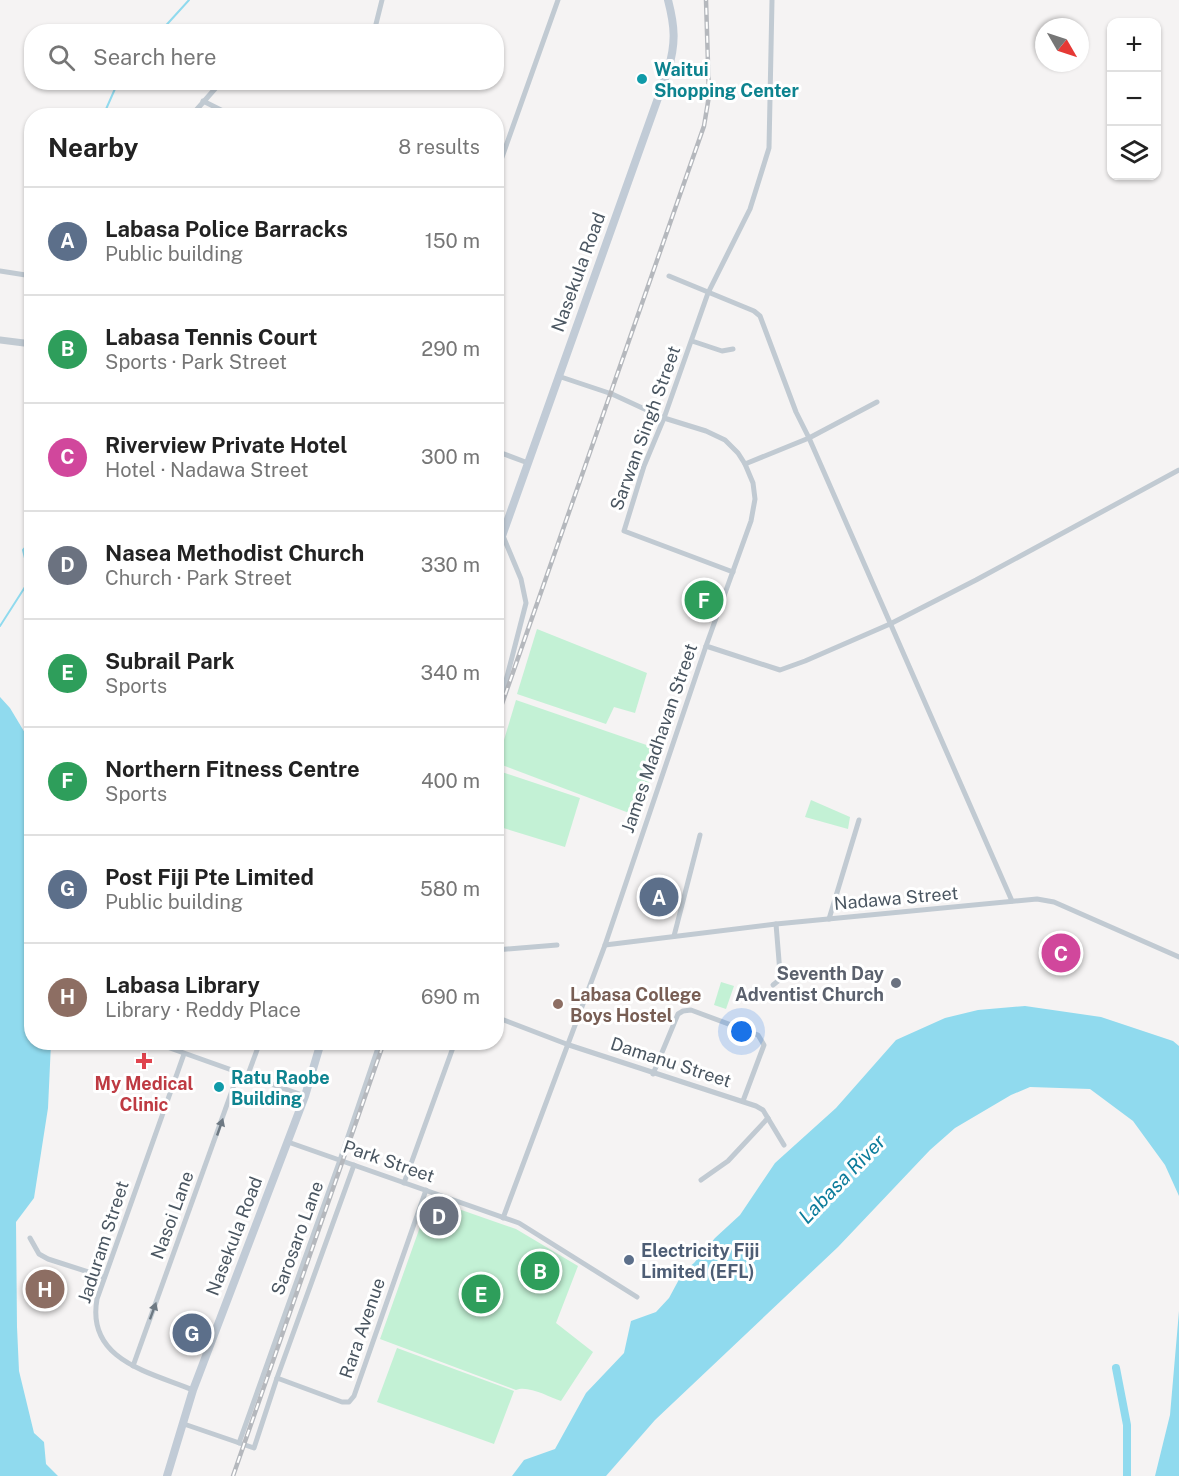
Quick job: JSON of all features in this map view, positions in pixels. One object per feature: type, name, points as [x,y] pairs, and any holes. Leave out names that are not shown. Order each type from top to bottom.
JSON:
[{"type":"main road","name":"Nasekula Road","points":[[504,529],[668,70],[675,28],[668,0]]},
{"type":"main road","name":"Nasekula Road","points":[[167,1476],[193,1390],[305,1096],[319,1050]]},
{"type":"street","points":[[376,24],[382,0]]},
{"type":"street","points":[[504,152],[558,0]]},
{"type":"street","name":"Sarwan Singh Street","points":[[733,572],[624,531],[644,466],[664,418],[708,293],[750,209],[769,148],[772,0]]},
{"type":"street","points":[[197,108],[213,90]]},
{"type":"street","points":[[203,101],[217,108]]},
{"type":"street","points":[[0,271],[24,275]]},
{"type":"street","points":[[669,276],[754,310],[760,316],[796,412],[1012,901]]},
{"type":"street","points":[[0,340],[24,343]]},
{"type":"street","points":[[692,341],[722,351],[733,349]]},
{"type":"street","name":"James Madhavan Street","points":[[503,1218],[569,1045],[751,520],[755,499],[753,483],[745,464],[738,453],[715,434],[664,418],[612,394],[558,376]]},
{"type":"street","points":[[745,464],[809,438],[877,402]]},
{"type":"street","points":[[504,454],[528,463]]},
{"type":"street","points":[[706,646],[780,670],[890,624],[1179,470]]},
{"type":"street","points":[[504,540],[520,579],[526,603],[504,692]]},
{"type":"street","points":[[829,920],[859,820]]},
{"type":"street","points":[[674,936],[700,835]]},
{"type":"street","name":"Nadawa Street","points":[[604,945],[776,924],[1037,899],[1054,902],[1179,957]]},
{"type":"street","points":[[773,985],[778,981],[780,973],[776,924]]},
{"type":"street","points":[[504,949],[557,945]]},
{"type":"street","points":[[653,1074],[678,1014],[691,1010],[758,1035],[762,1039],[764,1045],[743,1101]]},
{"type":"street","name":"Damanu Street","points":[[504,1020],[653,1074],[743,1101],[763,1110],[784,1145]]},
{"type":"street","points":[[174,1050],[305,1096]]},
{"type":"street","points":[[247,1077],[257,1050]]},
{"type":"street","name":"Sarosaro Lane","points":[[239,1443],[377,1050]]},
{"type":"street","points":[[404,1183],[452,1050]]},
{"type":"street","name":"Jaduram Street","points":[[184,1054],[104,1277],[94,1315],[103,1342],[115,1356],[193,1390]]},
{"type":"street","name":"Nasoi Lane","points":[[133,1365],[238,1074]]},
{"type":"street","points":[[701,1180],[728,1161],[768,1118]]},
{"type":"street","name":"Park Street","points":[[288,1142],[532,1230],[637,1296]]},
{"type":"street","points":[[184,1424],[254,1448],[354,1165]]},
{"type":"street","name":"Rara Avenue","points":[[277,1378],[342,1402],[349,1402],[354,1396],[426,1190]]},
{"type":"street","points":[[30,1238],[39,1254],[48,1259],[104,1277]]},
{"type":"green space","points":[[537,629],[647,673],[635,713],[614,707],[606,724],[517,694]]},
{"type":"green space","points":[[516,700],[661,750],[637,816],[504,766],[504,740]]},
{"type":"green space","points":[[504,773],[580,798],[565,847],[504,828]]},
{"type":"green space","points":[[811,800],[850,817],[848,829],[805,817]]},
{"type":"green space","points":[[721,982],[734,986],[726,1009],[714,1005]]},
{"type":"green space","points":[[430,1199],[516,1229],[578,1266],[556,1323],[593,1352],[561,1401],[532,1390],[516,1390],[380,1339]]},
{"type":"green space","points":[[397,1348],[514,1391],[494,1444],[377,1402]]},
{"type":"water","points":[[0,697],[10,708],[24,731],[24,1050],[51,1050],[48,1108],[34,1198],[16,1222],[19,1371],[34,1433],[44,1442],[46,1464],[58,1476],[0,1476]]},
{"type":"water","name":"Labasa River","points":[[1025,1006],[1101,1017],[1173,1041],[1179,1046],[1179,1196],[1165,1165],[1133,1121],[1090,1089],[1030,1087],[1011,1095],[955,1128],[930,1150],[838,1247],[655,1420],[606,1476],[512,1476],[524,1460],[555,1449],[586,1393],[624,1353],[631,1321],[656,1312],[669,1298],[683,1272],[740,1215],[775,1163],[836,1108],[896,1040],[945,1018],[978,1010]]},
{"type":"water","points":[[1179,1311],[1179,1476],[1155,1476],[1170,1415]]},
{"type":"waterway","points":[[167,24],[189,0]]},
{"type":"waterway","points":[[107,108],[114,90]]},
{"type":"waterway","points":[[24,549],[24,554]]},
{"type":"waterway","points":[[0,626],[24,589]]},
{"type":"waterway","points":[[1116,1368],[1127,1425],[1127,1476]]},
{"type":"railway","points":[[504,698],[704,126],[709,96],[706,0]]},
{"type":"railway","points":[[233,1476],[381,1050]]},
{"type":"place","name":"Waitui Shopping Center","points":[[642,79]]},
{"type":"place","name":"Northern Fitness Centre","points":[[704,600]]},
{"type":"place","name":"Labasa Police Barracks","points":[[659,897]]},
{"type":"place","name":"Riverview Private Hotel","points":[[1061,953]]},
{"type":"place","name":"Seventh Day Adventist Church","points":[[896,983]]},
{"type":"place","name":"Labasa College Boys Hostel","points":[[558,1004]]},
{"type":"place","name":"My Medical Clinic","points":[[144,1061]]},
{"type":"place","name":"Ratu Raobe Building","points":[[219,1087]]},
{"type":"place","name":"Nasea Methodist Church","points":[[439,1216]]},
{"type":"place","name":"Electricity Fiji Limited (EFL)","points":[[629,1260]]},
{"type":"place","name":"Labasa Tennis Court","points":[[540,1271]]},
{"type":"place","name":"Labasa Library","points":[[45,1289]]},
{"type":"place","name":"Subrail Park","points":[[481,1294]]},
{"type":"place","name":"Post Fiji Pte Limited","points":[[192,1333]]}]
